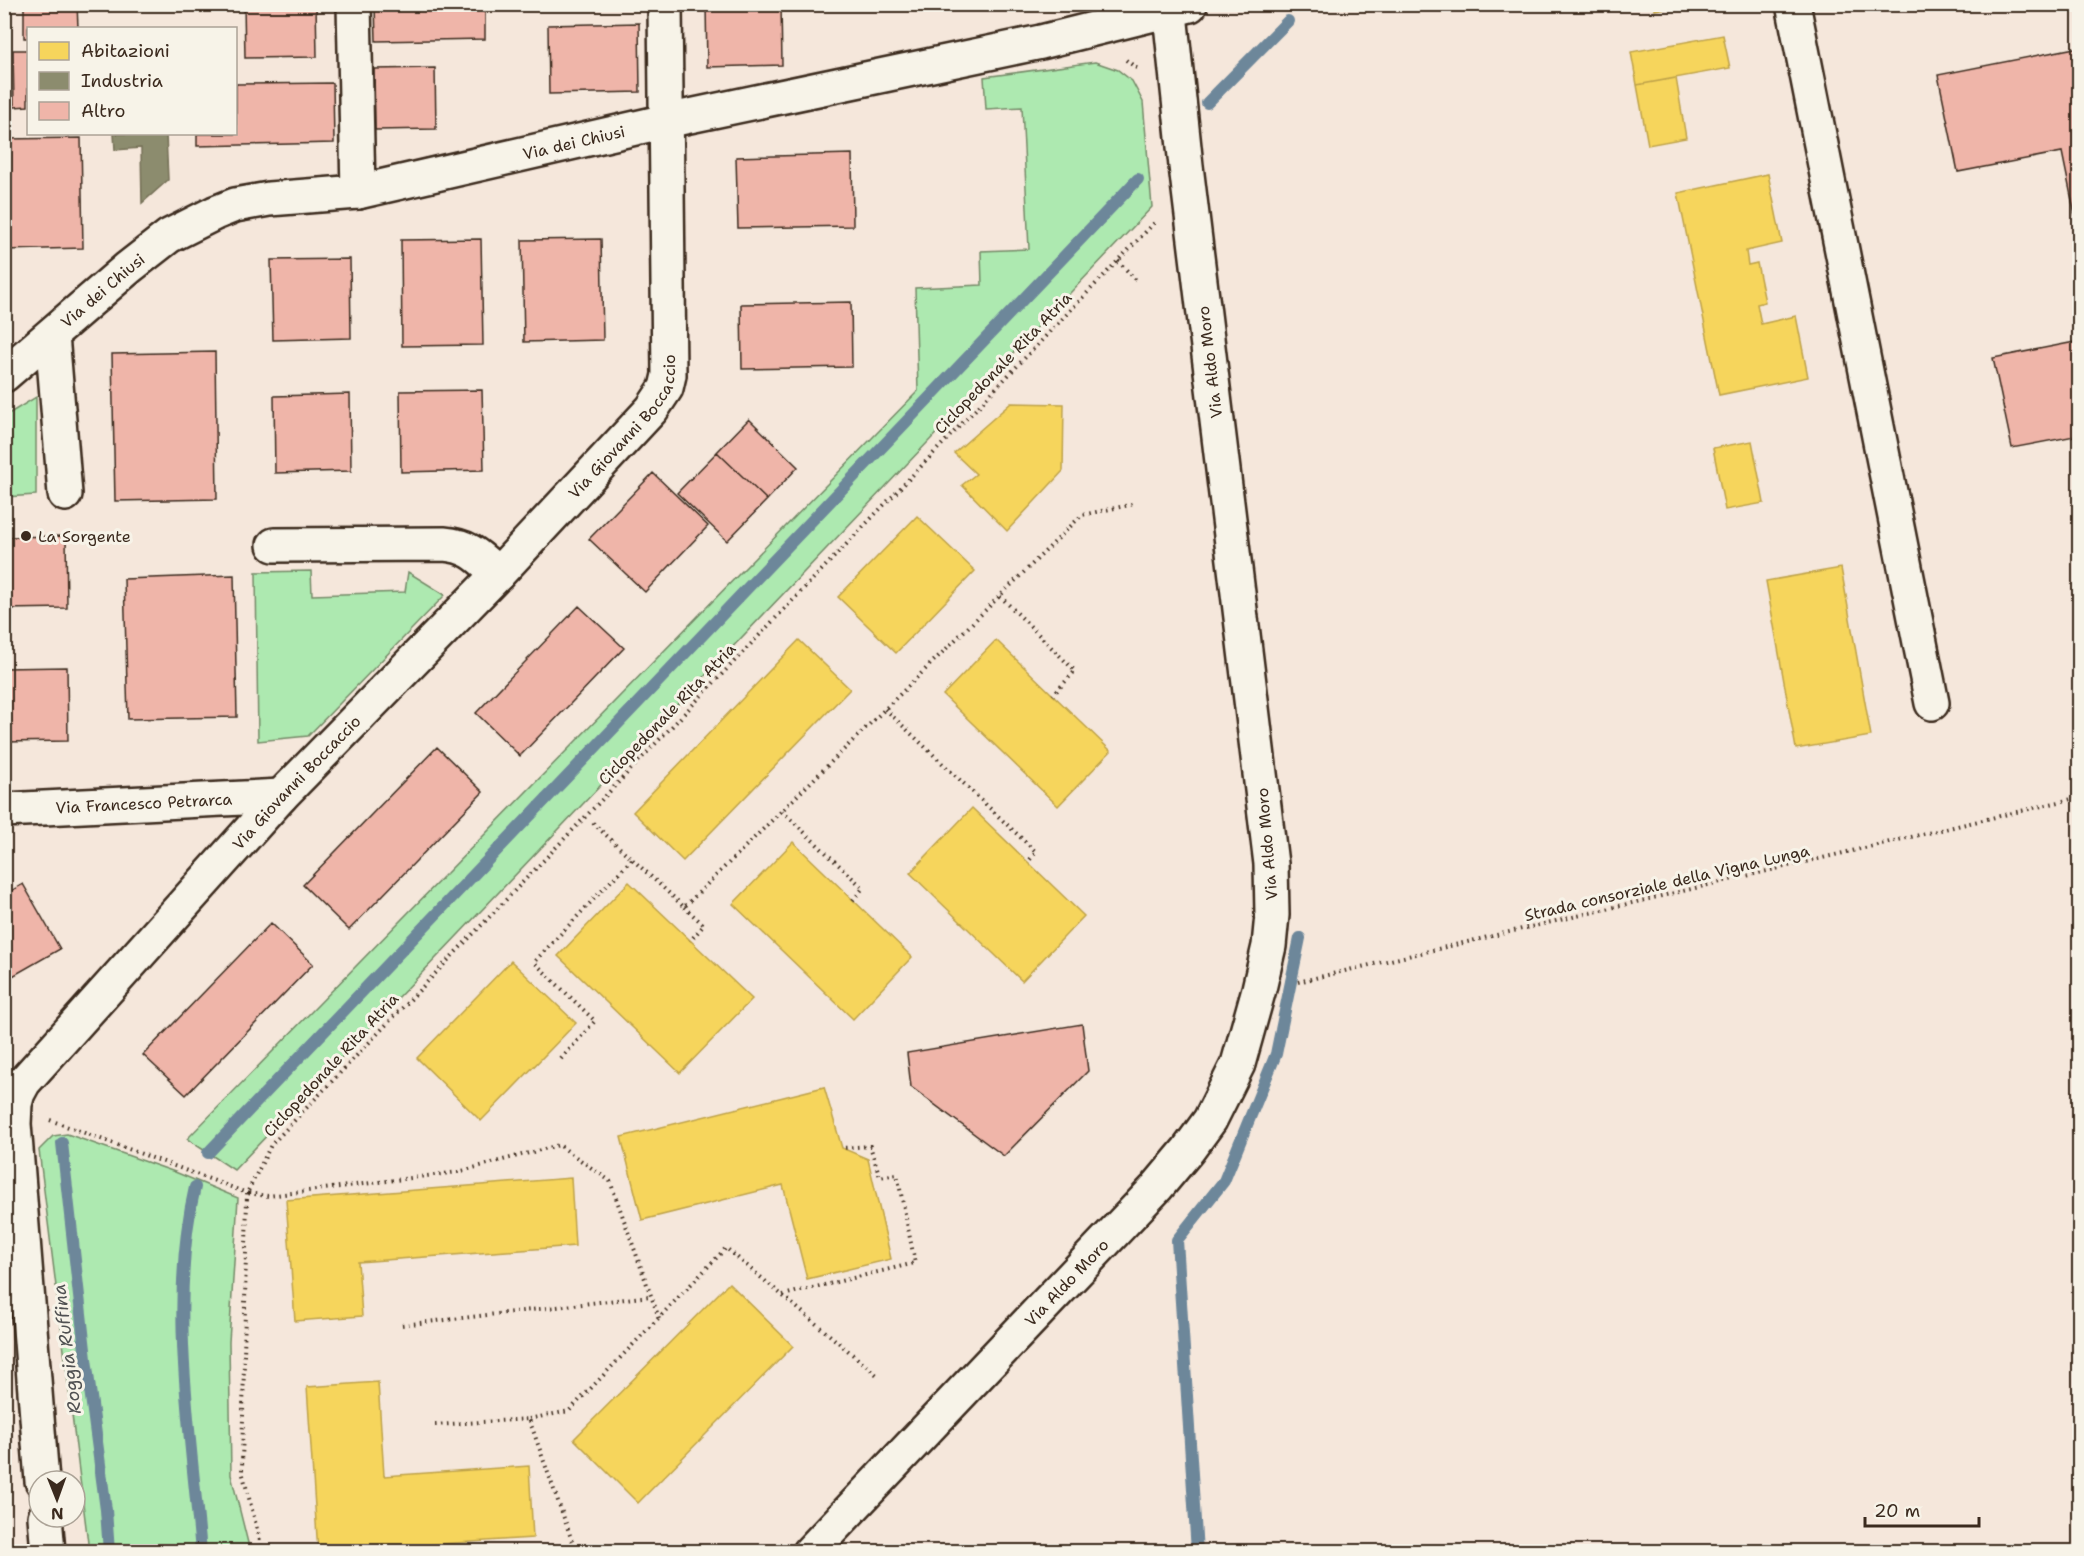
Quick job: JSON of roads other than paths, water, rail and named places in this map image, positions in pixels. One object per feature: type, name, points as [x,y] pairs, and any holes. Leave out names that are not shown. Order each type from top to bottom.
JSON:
[{"type":"street","points":[[354,4],[358,192]]},
{"type":"street","name":"Via Giovanni Boccaccio","points":[[41,1469],[14,1124],[21,1108],[18,1093],[24,1082],[281,796],[498,574],[652,409],[666,388],[669,375],[665,4]]},
{"type":"street","points":[[1793,4],[1932,703]]},
{"type":"street","name":"Via dei Chiusi","points":[[4,375],[128,268],[169,236],[215,213],[251,201],[358,192],[666,122],[1041,42],[1177,7]]},
{"type":"street","name":"Via Aldo Moro","points":[[810,1551],[1156,1187],[1188,1150],[1219,1103],[1238,1064],[1259,989],[1271,931],[1271,864],[1186,166],[1177,7]]},
{"type":"street","points":[[52,335],[65,494]]},
{"type":"street","points":[[274,545],[461,545],[498,574]]},
{"type":"street","name":"Via Francesco Petrarca","points":[[4,810],[281,796]]},
{"type":"street","points":[[46,1529],[48,1551]]},
{"type":"waterway","points":[[1207,103],[1288,21]]},
{"type":"waterway","points":[[208,1153],[1138,179]]},
{"type":"waterway","points":[[1197,1552],[1177,1240],[1224,1181],[1276,1054],[1300,938]]},
{"type":"waterway","name":"Roggia Ruffina","points":[[62,1143],[86,1359],[106,1510],[109,1552]]},
{"type":"waterway","points":[[195,1187],[187,1231],[182,1322],[184,1369],[201,1552]]},
{"type":"place","name":"La Sorgente","points":[[26,536]]}]
